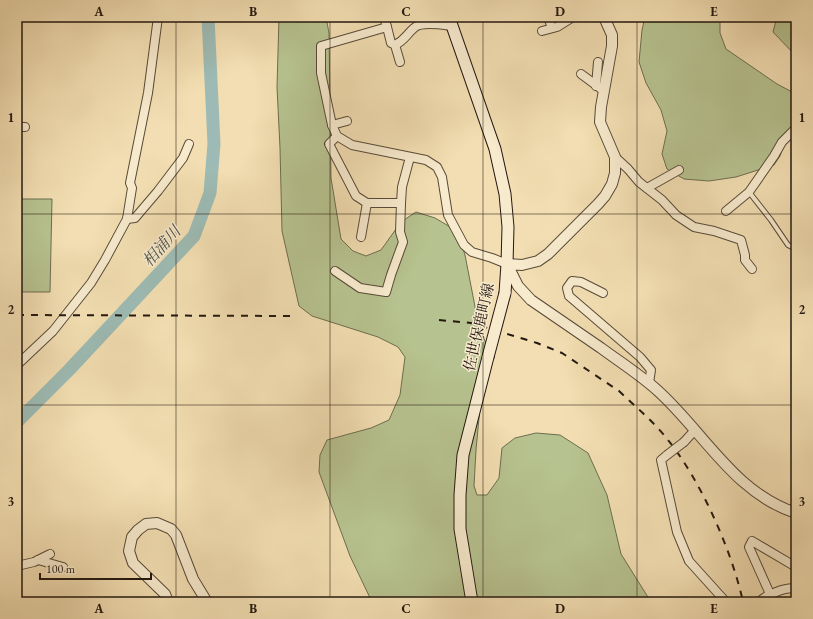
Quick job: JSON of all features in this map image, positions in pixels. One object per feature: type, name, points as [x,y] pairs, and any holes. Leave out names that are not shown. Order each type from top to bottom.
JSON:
[{"type":"main road","name":"佐世保鹿町線","points":[[451,22],[497,156],[505,194],[508,227],[505,293],[463,455],[460,529],[472,602]]},
{"type":"street","points":[[17,365],[53,331],[91,283],[127,219],[132,188],[130,183],[148,93],[158,17]]},
{"type":"street","points":[[384,17],[391,43],[395,45],[400,62]]},
{"type":"street","points":[[548,17],[552,28]]},
{"type":"street","points":[[542,32],[573,17]]},
{"type":"street","points":[[600,88],[612,46],[612,35],[604,17]]},
{"type":"street","points":[[395,45],[403,41],[415,26],[451,22]]},
{"type":"street","points":[[387,27],[321,46],[321,73],[332,125],[337,136],[352,145],[426,160],[437,168],[442,177],[448,215],[464,245],[472,252],[507,264],[522,265],[538,261],[548,254],[598,204],[612,184],[615,173],[615,157],[600,122],[601,107],[598,62]]},
{"type":"street","points":[[581,74],[600,88]]},
{"type":"street","points":[[332,125],[347,121]]},
{"type":"street","points":[[726,211],[749,192],[782,142],[796,128]]},
{"type":"street","points":[[337,136],[329,144],[356,196],[367,203],[401,203]]},
{"type":"street","points":[[127,219],[135,218],[158,191],[183,158],[189,144]]},
{"type":"street","points":[[335,271],[345,281],[360,288],[386,292],[390,275],[403,242],[400,232],[402,188],[410,157]]},
{"type":"street","points":[[615,157],[639,182],[662,200],[676,215],[694,227],[714,231],[741,240],[746,255],[745,260],[752,270]]},
{"type":"street","points":[[647,188],[679,170]]},
{"type":"street","points":[[361,237],[367,203]]},
{"type":"street","points":[[507,264],[518,286],[531,300],[639,374],[658,391],[734,474],[750,488],[786,510],[796,513]]},
{"type":"street","points":[[603,293],[581,282],[572,280],[567,288],[569,296],[640,357],[651,370],[649,383]]},
{"type":"street","points":[[695,430],[684,442],[661,460],[678,532],[689,561],[726,602]]},
{"type":"street","points":[[168,602],[165,594],[134,563],[129,551],[132,537],[146,524],[156,523],[171,529],[176,535],[193,579],[208,602]]},
{"type":"street","points":[[770,594],[749,547],[752,541],[796,567]]},
{"type":"street","points":[[17,566],[38,560],[50,554]]},
{"type":"street","points":[[38,560],[63,567]]},
{"type":"street","points":[[759,602],[770,594],[792,587],[796,588]]},
{"type":"lane","points":[[749,192],[788,245],[796,249]]},
{"type":"green space","points":[[279,17],[326,17],[329,33],[331,178],[341,239],[353,251],[366,256],[381,250],[401,222],[416,212],[435,218],[457,231],[465,255],[478,322],[486,344],[476,450],[474,486],[477,495],[487,495],[499,478],[502,448],[515,438],[536,433],[560,435],[588,453],[607,495],[621,554],[651,602],[372,602],[350,556],[319,472],[320,455],[327,440],[371,428],[389,420],[400,395],[405,357],[398,347],[378,337],[312,316],[299,306],[282,231],[277,87]]},
{"type":"green space","points":[[645,17],[720,17],[720,33],[726,49],[777,84],[796,94],[796,122],[789,129],[780,156],[774,165],[736,177],[709,181],[684,179],[667,169],[662,154],[667,131],[661,110],[646,83],[639,62],[642,30]]},
{"type":"green space","points":[[777,17],[796,17],[796,56],[773,32]]},
{"type":"green space","points":[[17,199],[52,199],[50,292],[17,292]]},
{"type":"waterway","name":"相浦川","points":[[17,422],[69,370],[194,236],[210,193],[214,144],[208,17]]},
{"type":"railway","points":[[17,315],[297,316]]},
{"type":"railway","points":[[439,320],[471,323],[537,343],[562,353],[619,391],[657,427],[668,440],[692,475],[714,517],[723,539],[738,582],[743,602]]}]
